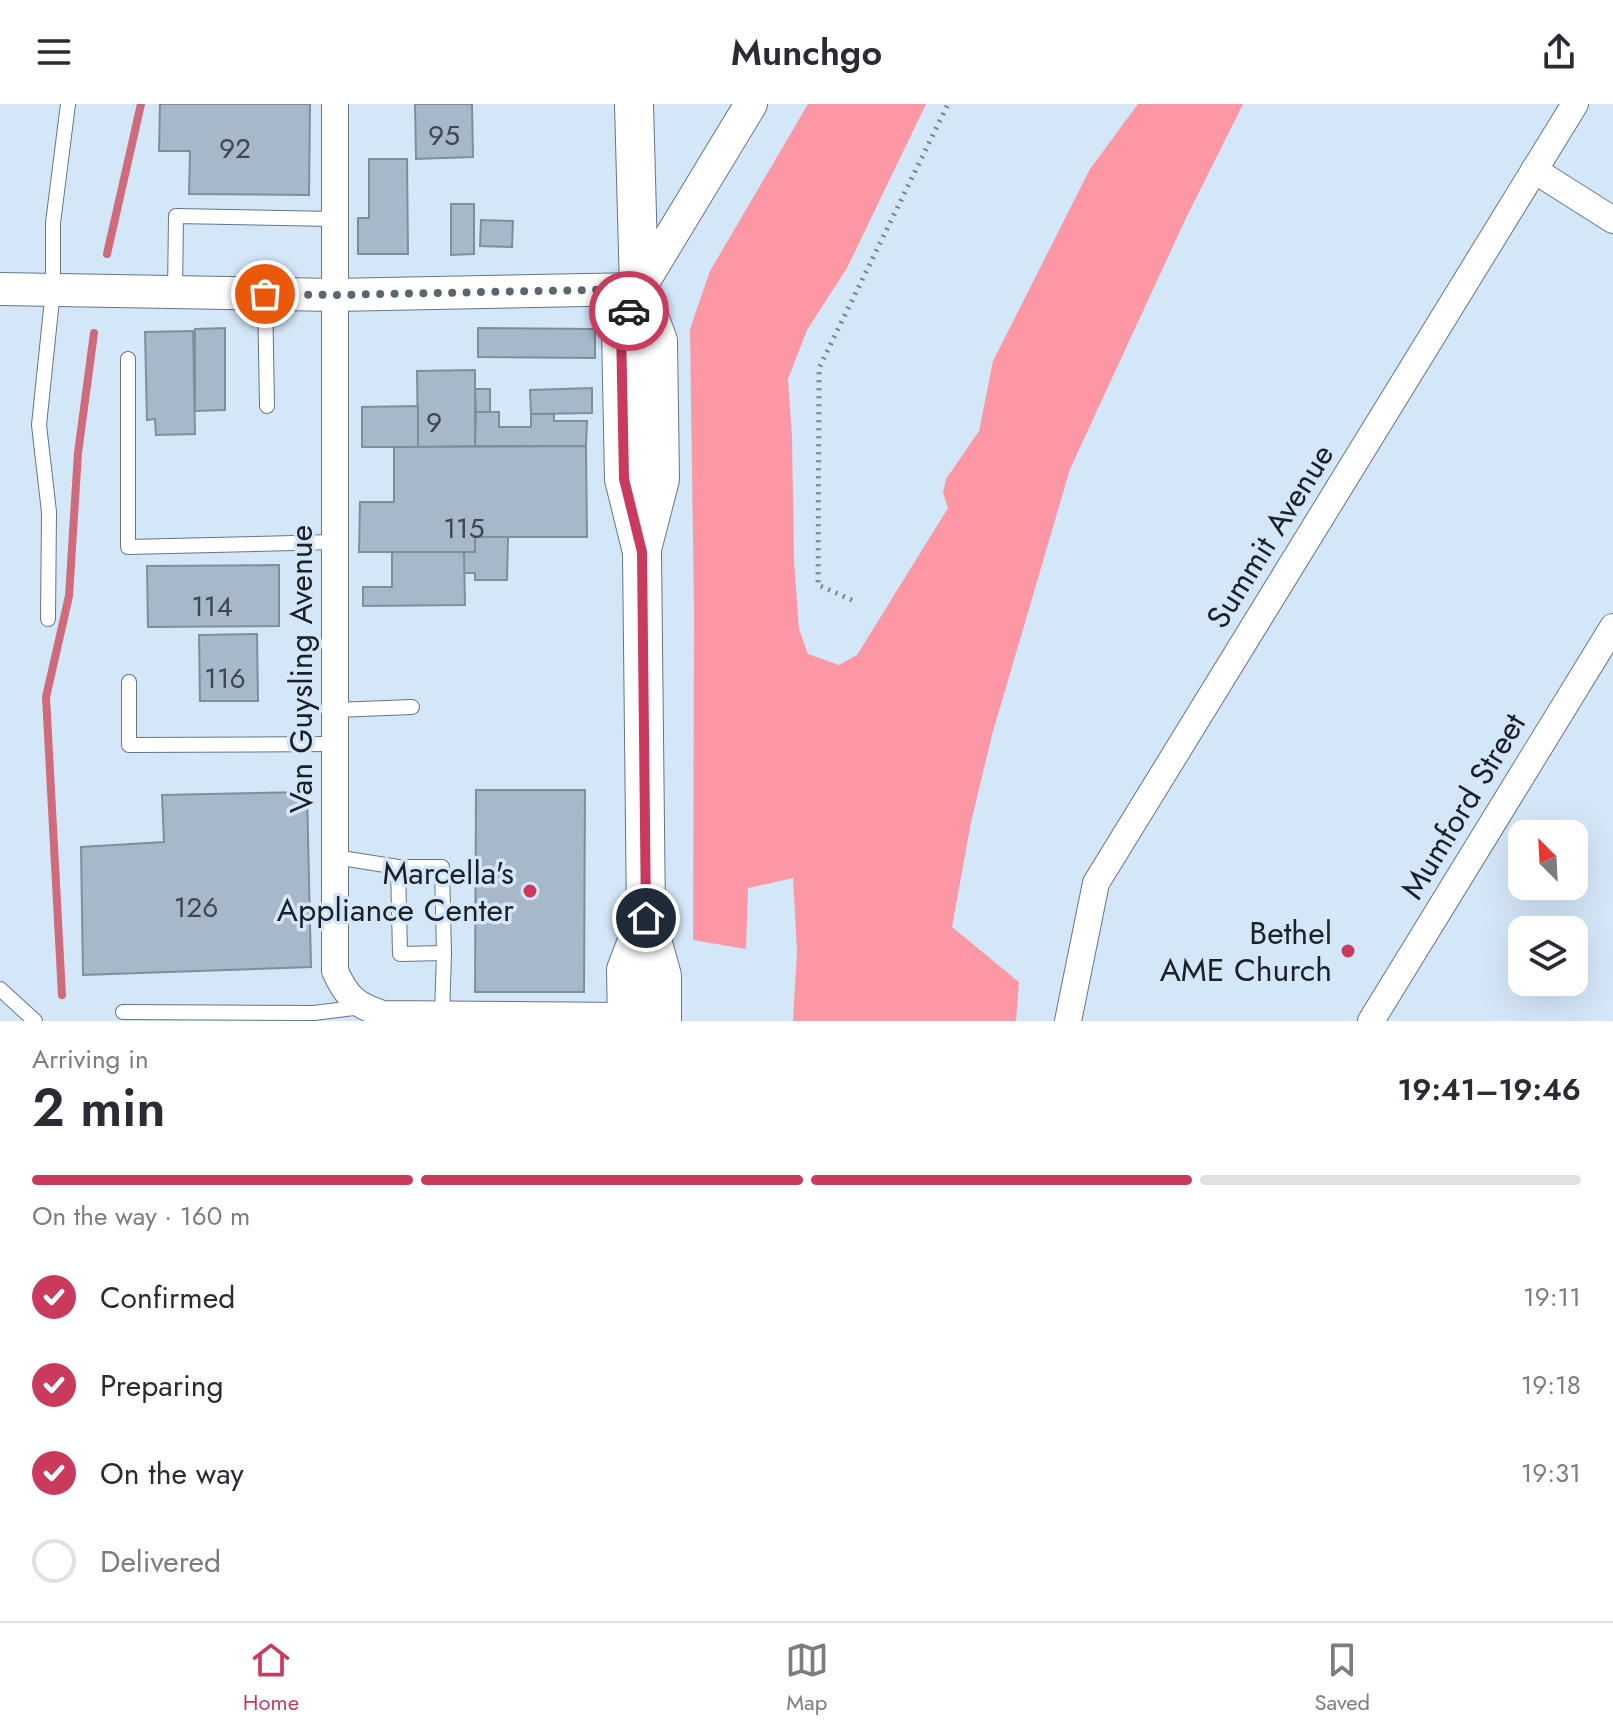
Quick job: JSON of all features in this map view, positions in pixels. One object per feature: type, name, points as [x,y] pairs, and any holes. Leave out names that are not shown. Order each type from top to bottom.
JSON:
[{"type":"main road","points":[[634,104],[639,289],[658,341],[660,479],[642,552],[646,918],[662,976],[639,1019]]},
{"type":"street","name":"Van Guysling Avenue","points":[[335,104],[335,971],[344,991],[362,1007]]},
{"type":"street","points":[[0,289],[334,295],[639,289],[751,104]]},
{"type":"street","name":"Summit Avenue","points":[[1068,1021],[1096,883],[1575,104]]},
{"type":"street","points":[[1534,170],[1613,220]]},
{"type":"street","name":"Mumford Street","points":[[1371,1021],[1613,627]]},
{"type":"street","points":[[362,1007],[401,1017],[639,1019]]},
{"type":"lane","points":[[48,619],[49,512],[39,425],[53,290],[53,223],[68,104]]},
{"type":"lane","points":[[175,292],[176,216],[334,219]]},
{"type":"lane","points":[[265,294],[267,406]]},
{"type":"lane","points":[[128,359],[128,547],[334,542]]},
{"type":"lane","points":[[129,682],[129,745],[335,744]]},
{"type":"lane","points":[[335,710],[412,707]]},
{"type":"lane","points":[[335,857],[398,867],[442,867],[442,1015]]},
{"type":"lane","points":[[398,867],[400,954],[444,953]]},
{"type":"lane","points":[[0,989],[35,1021]]},
{"type":"lane","points":[[123,1012],[321,1016],[362,1007]]},
{"type":"path","points":[[852,600],[818,585],[819,368],[948,104]]},
{"type":"shaded area","points":[[808,104],[926,104],[847,268],[807,330],[788,379],[799,629],[808,654],[839,665],[857,655],[948,508],[943,493],[946,479],[979,431],[993,361],[1090,169],[1138,104],[1243,104],[1186,218],[1070,469],[992,735],[971,822],[952,927],[1019,982],[1016,1021],[793,1021],[797,951],[793,878],[748,888],[746,949],[693,940],[694,614],[690,329],[710,271]]},
{"type":"building","points":[[160,104],[310,104],[309,195],[189,194],[190,151],[159,151]]},
{"type":"building","points":[[415,104],[472,104],[473,157],[416,159]]},
{"type":"building","points":[[369,159],[407,159],[408,254],[358,254],[358,218],[369,218]]},
{"type":"building","points":[[451,204],[474,204],[474,254],[451,255]]},
{"type":"building","points":[[481,220],[513,221],[512,247],[480,246]]},
{"type":"building","points":[[225,328],[225,410],[195,411],[195,329]]},
{"type":"building","points":[[478,328],[595,329],[595,358],[478,357]]},
{"type":"building","points":[[193,331],[195,434],[156,435],[155,419],[147,420],[145,332]]},
{"type":"building","points":[[475,370],[475,446],[418,447],[417,371]]},
{"type":"building","points":[[592,388],[592,413],[531,414],[530,390]]},
{"type":"building","points":[[475,389],[490,389],[490,412],[476,412]]},
{"type":"building","points":[[418,406],[418,447],[362,447],[362,407]]},
{"type":"building","points":[[476,412],[499,412],[499,427],[531,427],[531,414],[554,414],[554,421],[587,421],[586,446],[475,446]]},
{"type":"building","points":[[586,446],[587,537],[475,537],[475,552],[359,552],[360,502],[394,502],[394,447]]},
{"type":"building","points":[[475,537],[508,537],[507,580],[475,580],[475,573],[464,573],[464,552],[475,552]]},
{"type":"building","points":[[392,552],[464,552],[465,605],[363,606],[363,587],[392,587]]},
{"type":"building","points":[[279,565],[279,626],[148,627],[147,566]]},
{"type":"building","points":[[257,634],[258,701],[200,701],[199,635]]},
{"type":"building","name":"Marcella's Appliance Center","points":[[476,790],[585,790],[584,992],[475,992]]},
{"type":"building","points":[[307,792],[311,967],[83,975],[81,847],[164,842],[162,795]]},
{"type":"waterway","points":[[107,254],[141,104]]},
{"type":"waterway","points":[[62,995],[46,697],[69,596],[78,453],[94,333]]},
{"type":"way so far","points":[[265,294],[639,289],[629,311]]},
{"type":"place","name":"Marcella's Appliance Center","points":[[530,891]]},
{"type":"place","name":"Bethel AME Church","points":[[1348,951]]},
{"type":"route","points":[[629,311],[621,328],[624,479],[642,552],[646,918]]}]
